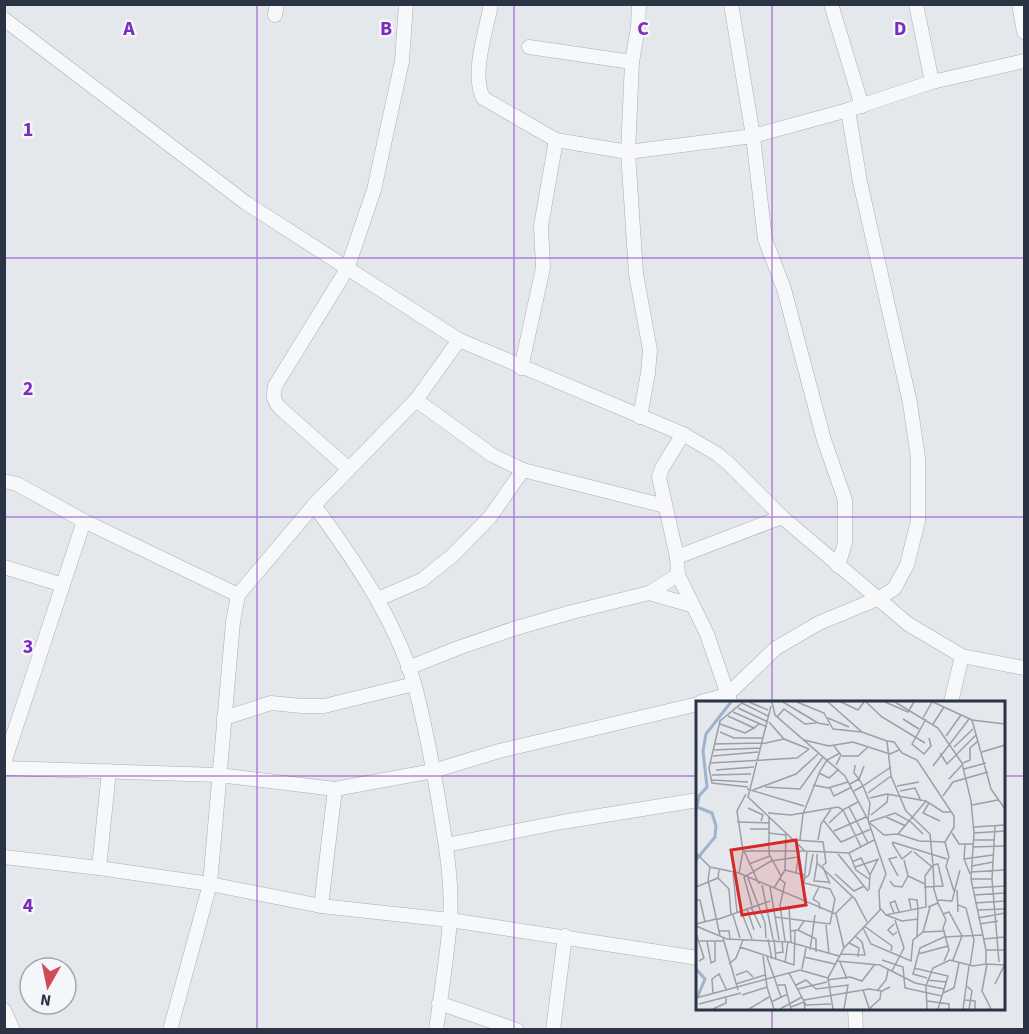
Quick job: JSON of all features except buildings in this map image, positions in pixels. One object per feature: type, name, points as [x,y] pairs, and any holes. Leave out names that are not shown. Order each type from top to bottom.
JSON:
[{"type":"street","points":[[349,469],[280,408],[274,402],[273,396],[275,386],[346,269],[374,190],[402,61],[405,4]]},
{"type":"street","points":[[491,4],[478,72],[478,88],[483,98],[556,140],[628,152],[753,136],[862,106],[932,82],[1024,61]]},
{"type":"street","points":[[639,4],[632,62],[628,152],[636,274],[650,350],[640,417]]},
{"type":"street","points":[[731,4],[753,136],[765,238],[784,289],[824,440],[845,500],[845,543],[838,566]]},
{"type":"street","points":[[831,4],[862,106]]},
{"type":"street","points":[[916,4],[932,82]]},
{"type":"street","points":[[1019,4],[1024,32]]},
{"type":"street","points":[[4,20],[246,203],[346,269],[459,340],[521,368],[683,434],[717,454],[782,517],[908,624],[962,656],[1024,668]]},
{"type":"street","points":[[529,47],[632,62]]},
{"type":"street","points":[[714,701],[729,699],[776,648],[819,623],[878,599],[894,589],[908,565],[918,521],[918,458],[910,403],[860,182],[848,110]]},
{"type":"street","points":[[521,368],[543,268],[541,226],[556,140]]},
{"type":"street","points":[[170,1029],[210,884],[218,775],[233,621],[238,595],[314,505],[416,400],[459,340]]},
{"type":"street","points":[[416,400],[492,455],[523,470],[664,507]]},
{"type":"street","points":[[683,434],[659,477],[664,507],[677,556],[678,575],[706,634],[729,699]]},
{"type":"street","points":[[378,599],[422,580],[453,555],[490,517],[523,470]]},
{"type":"street","points":[[4,481],[17,484],[84,521],[238,595]]},
{"type":"street","points":[[314,505],[378,599],[414,684],[446,845],[450,920],[436,1029]]},
{"type":"street","points":[[677,556],[782,517]]},
{"type":"street","points":[[4,763],[9,733],[84,521]]},
{"type":"street","points":[[4,567],[63,585]]},
{"type":"street","points":[[408,668],[513,629],[649,593],[678,575]]},
{"type":"street","points":[[649,593],[691,605]]},
{"type":"street","points":[[951,701],[962,656]]},
{"type":"street","points":[[224,718],[271,703],[324,706],[414,684]]},
{"type":"street","points":[[4,768],[218,775],[335,789],[433,771],[499,751],[696,704]]},
{"type":"street","points":[[99,868],[110,771]]},
{"type":"street","points":[[321,906],[335,789]]},
{"type":"street","points":[[446,845],[562,822],[696,800]]},
{"type":"street","points":[[4,857],[210,884],[321,906],[450,920],[696,958]]},
{"type":"street","points":[[553,1029],[565,936]]},
{"type":"street","points":[[439,1003],[517,1029]]},
{"type":"street","points":[[4,1010],[13,1029]]},
{"type":"street","points":[[855,1010],[856,1029]]}]
